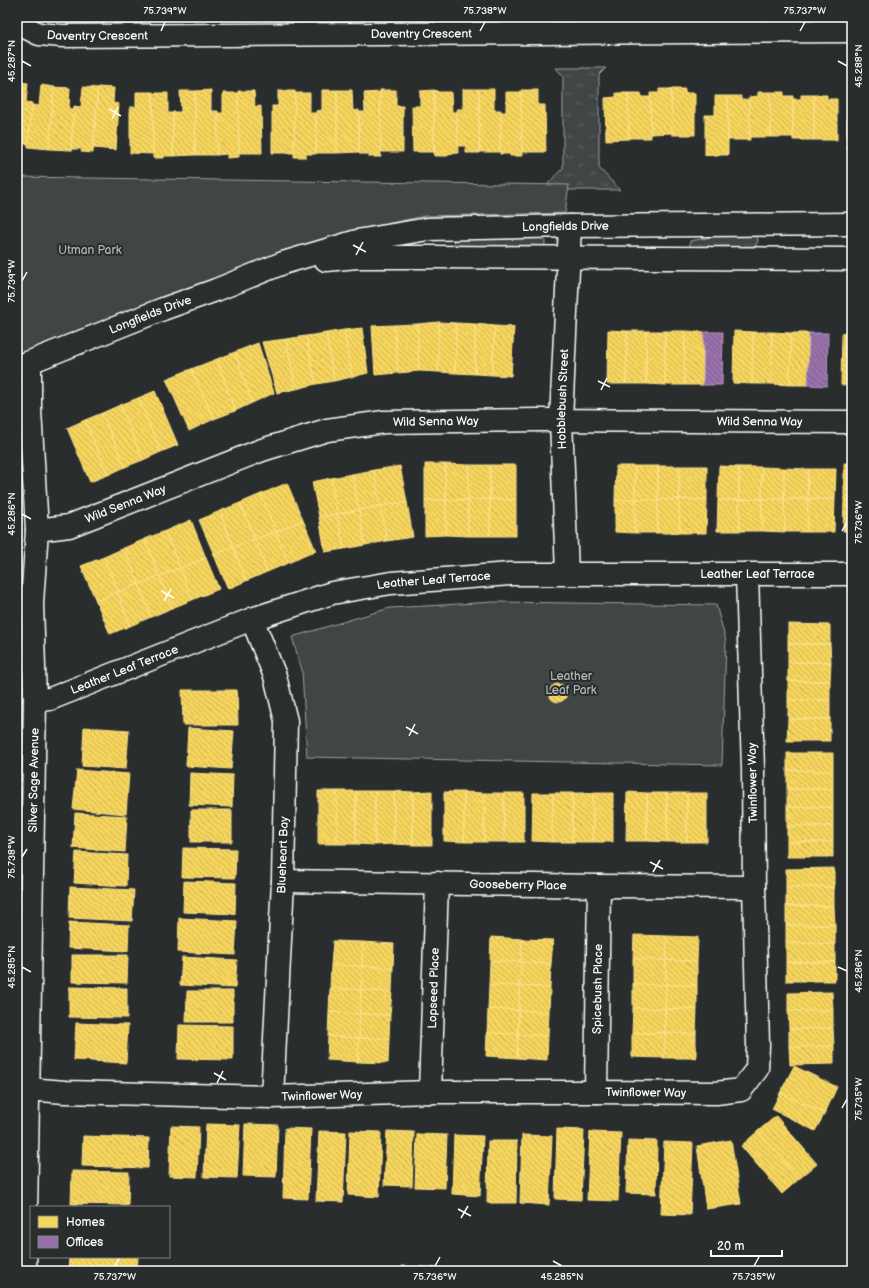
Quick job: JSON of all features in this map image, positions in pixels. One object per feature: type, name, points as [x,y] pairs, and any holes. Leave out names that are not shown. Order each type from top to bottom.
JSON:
[{"type":"street","name":"Daventry Crescent","points":[[17,23],[39,34],[63,36],[678,25],[852,31]]},
{"type":"street","name":"Longfields Drive","points":[[24,364],[283,263],[357,241],[428,229],[570,226],[852,224]]},
{"type":"street","name":"Hobblebush Street","points":[[567,573],[561,420],[570,226]]},
{"type":"street","name":"Longfields Drive","points":[[283,263],[357,257],[852,259]]},
{"type":"street","name":"Silver Sage Avenue","points":[[24,364],[30,410],[37,530],[32,603],[35,700],[25,1271]]},
{"type":"street","name":"Wild Senna Way","points":[[37,530],[69,526],[262,450],[327,430],[384,422],[561,420],[852,422]]},
{"type":"street","name":"Leather Leaf Terrace","points":[[35,700],[50,699],[252,619],[332,593],[391,583],[510,574],[852,574]]},
{"type":"street","name":"Twinflower Way","points":[[28,1089],[65,1092],[272,1097],[430,1092],[716,1093],[741,1090],[757,1069],[758,1045],[753,770],[747,574]]},
{"type":"street","name":"Blueheart Bay","points":[[252,619],[275,676],[286,721],[283,881],[272,1097]]},
{"type":"street","name":"Gooseberry Place","points":[[283,881],[754,888]]},
{"type":"street","name":"Lopseed Place","points":[[430,1092],[437,884]]},
{"type":"street","name":"Spicebush Place","points":[[596,1092],[599,886]]},
{"type":"green space","points":[[556,68],[606,68],[599,75],[599,168],[620,190],[542,190],[563,168],[563,76]]},
{"type":"green space","name":"Utman Park","points":[[17,177],[569,185],[565,213],[424,216],[354,231],[17,355]]},
{"type":"green space","points":[[728,234],[757,235],[758,241],[755,247],[690,247],[690,241]]},
{"type":"green space","points":[[456,237],[537,237],[545,240],[545,244],[543,247],[458,248],[455,243]]},
{"type":"green space","name":"Leather Leaf Park","points":[[494,602],[716,605],[726,641],[722,765],[307,757],[302,670],[292,637],[390,608]]},
{"type":"building: Homes","points":[[17,82],[28,83],[26,102],[32,103],[28,144],[19,143],[18,146],[17,146]]},
{"type":"building: Homes","points":[[41,85],[54,87],[49,149],[28,147],[32,105],[39,106]]},
{"type":"building: Homes","points":[[54,87],[70,88],[69,109],[74,109],[71,150],[49,149]]},
{"type":"building: Homes","points":[[83,87],[98,88],[93,153],[81,152],[82,149],[73,148],[73,150],[71,150],[74,106],[81,107]]},
{"type":"building: Homes","points":[[98,87],[114,88],[113,103],[119,104],[116,150],[93,148]]},
{"type":"building: Homes","points":[[463,89],[479,89],[480,153],[466,153],[466,146],[458,146],[457,109],[463,109]]},
{"type":"building: Homes","points":[[479,89],[494,89],[494,110],[501,110],[500,152],[479,152]]},
{"type":"building: Homes","points":[[659,89],[671,89],[672,133],[651,134],[650,93],[659,93]]},
{"type":"building: Homes","points":[[671,89],[685,89],[685,93],[695,93],[695,135],[672,135]]},
{"type":"building: Homes","points":[[211,90],[211,111],[218,111],[217,155],[195,155],[195,91]]},
{"type":"building: Homes","points":[[322,90],[337,90],[337,153],[316,153],[316,111],[322,110]]},
{"type":"building: Homes","points":[[337,90],[352,90],[353,111],[359,110],[359,152],[337,153]]},
{"type":"building: Homes","points":[[380,90],[396,90],[396,106],[403,106],[403,152],[381,152]]},
{"type":"building: Homes","points":[[434,90],[438,92],[451,92],[452,112],[457,112],[458,153],[448,154],[448,156],[434,156]]},
{"type":"building: Homes","points":[[434,90],[434,152],[413,152],[412,106],[420,106],[420,91]]},
{"type":"building: Homes","points":[[521,90],[538,90],[538,105],[545,105],[546,152],[522,152]]},
{"type":"building: Homes","points":[[180,91],[195,91],[195,155],[173,156],[173,112],[181,112]]},
{"type":"building: Homes","points":[[238,91],[254,91],[255,107],[261,106],[262,153],[239,153]]},
{"type":"building: Homes","points":[[278,91],[295,91],[294,153],[272,153],[272,106],[278,106]]},
{"type":"building: Homes","points":[[136,92],[153,92],[153,154],[130,153],[130,107],[136,107]]},
{"type":"building: Homes","points":[[380,92],[381,157],[369,157],[369,154],[359,154],[359,112],[365,112],[364,93]]},
{"type":"building: Homes","points":[[506,92],[521,92],[522,156],[500,154],[501,112],[506,112]]},
{"type":"building: Homes","points":[[758,92],[770,92],[771,137],[750,137],[749,97],[758,96]]},
{"type":"building: Homes","points":[[770,92],[784,92],[784,96],[793,96],[793,137],[771,137]]},
{"type":"building: Homes","points":[[153,93],[168,93],[168,113],[173,113],[173,156],[153,158]]},
{"type":"building: Homes","points":[[223,93],[238,93],[239,157],[227,158],[227,154],[217,155],[218,113],[223,113]]},
{"type":"building: Homes","points":[[295,93],[310,93],[310,113],[316,113],[316,154],[306,154],[306,157],[294,157]]},
{"type":"building: Homes","points":[[616,93],[628,93],[629,139],[606,140],[605,98],[616,97]]},
{"type":"building: Homes","points":[[628,93],[641,93],[642,97],[650,97],[651,138],[629,138]]},
{"type":"building: Homes","points":[[801,95],[814,95],[814,140],[793,140],[793,99],[801,99]]},
{"type":"building: Homes","points":[[814,95],[827,95],[827,99],[837,99],[837,140],[814,140]]},
{"type":"building: Homes","points":[[715,96],[728,96],[728,155],[705,155],[705,115],[715,115]]},
{"type":"building: Homes","points":[[728,96],[741,96],[741,100],[749,99],[750,140],[728,140]]},
{"type":"building: Homes","points":[[847,104],[852,104],[852,149],[847,149]]},
{"type":"building: Homes","points":[[439,322],[438,372],[419,371],[417,324]]},
{"type":"building: Homes","points":[[439,322],[456,323],[455,373],[438,372]]},
{"type":"building: Homes","points":[[456,323],[475,324],[475,374],[455,373]]},
{"type":"building: Homes","points":[[417,324],[419,371],[398,373],[394,325]]},
{"type":"building: Homes","points":[[475,324],[495,326],[492,375],[475,374]]},
{"type":"building: Homes","points":[[394,325],[398,373],[375,375],[372,326]]},
{"type":"building: Homes","points":[[495,326],[514,327],[511,376],[492,375]]},
{"type":"building: Homes","points":[[362,328],[368,373],[352,377],[344,330]]},
{"type":"building: Homes","points":[[344,330],[352,377],[334,381],[326,333]]},
{"type":"building: Homes","points":[[608,330],[627,331],[626,384],[607,384]]},
{"type":"building: Homes","points":[[627,331],[646,331],[646,384],[626,384]]},
{"type":"building: Homes","points":[[646,331],[665,331],[665,385],[646,384]]},
{"type":"building: Homes","points":[[665,331],[685,331],[684,385],[665,385]]},
{"type":"building: Homes","points":[[685,331],[704,332],[703,385],[684,385]]},
{"type":"building: Homes","points":[[734,331],[753,332],[752,384],[733,383]]},
{"type":"building: Homes","points":[[753,332],[772,332],[771,384],[752,384]]},
{"type":"building: Homes","points":[[772,332],[791,333],[790,385],[771,384]]},
{"type":"building: Homes","points":[[326,333],[334,381],[316,384],[306,336]]},
{"type":"building: Homes","points":[[791,333],[809,333],[808,385],[790,385]]},
{"type":"building: Homes","points":[[842,333],[852,333],[852,386],[841,385]]},
{"type":"building: Homes","points":[[306,336],[316,384],[296,389],[286,339]]},
{"type":"building: Homes","points":[[286,339],[296,389],[277,393],[262,342]]},
{"type":"building: Homes","points":[[258,343],[274,393],[252,403],[235,352]]},
{"type":"building: Homes","points":[[235,352],[252,403],[235,411],[217,359]]},
{"type":"building: Homes","points":[[217,359],[235,411],[214,419],[191,369]]},
{"type":"building: Homes","points":[[191,369],[214,419],[189,431],[166,379]]},
{"type":"building: Homes","points":[[155,391],[178,445],[161,452],[138,398]]},
{"type":"building: Homes","points":[[138,398],[161,452],[143,460],[120,405]]},
{"type":"building: Homes","points":[[120,405],[143,460],[125,467],[102,413]]},
{"type":"building: Homes","points":[[102,413],[125,467],[108,475],[85,420]]},
{"type":"building: Homes","points":[[85,420],[108,475],[90,482],[67,428]]},
{"type":"building: Homes","points":[[844,463],[852,464],[852,500],[844,500]]},
{"type":"building: Homes","points":[[425,464],[445,464],[446,500],[425,500]]},
{"type":"building: Homes","points":[[445,464],[469,465],[468,500],[446,500]]},
{"type":"building: Homes","points":[[469,465],[490,465],[490,499],[468,500]]},
{"type":"building: Homes","points":[[490,465],[516,465],[516,500],[490,499]]},
{"type":"building: Homes","points":[[400,466],[407,502],[380,506],[374,470]]},
{"type":"building: Homes","points":[[616,466],[635,466],[635,499],[615,500]]},
{"type":"building: Homes","points":[[635,466],[658,466],[658,500],[635,499]]},
{"type":"building: Homes","points":[[658,466],[679,466],[679,499],[658,500]]},
{"type":"building: Homes","points":[[679,466],[707,466],[707,500],[679,499]]},
{"type":"building: Homes","points":[[719,466],[739,467],[739,500],[718,500]]},
{"type":"building: Homes","points":[[739,467],[762,467],[762,499],[739,500]]},
{"type":"building: Homes","points":[[762,467],[784,468],[784,499],[762,499]]},
{"type":"building: Homes","points":[[784,468],[808,469],[808,499],[784,499]]},
{"type":"building: Homes","points":[[808,469],[836,469],[835,499],[808,499]]},
{"type":"building: Homes","points":[[374,470],[380,506],[359,510],[352,474]]},
{"type":"building: Homes","points":[[352,474],[359,510],[337,514],[331,478]]},
{"type":"building: Homes","points":[[331,478],[337,514],[319,517],[312,482]]},
{"type":"building: Homes","points":[[287,483],[303,520],[276,532],[261,494]]},
{"type":"building: Homes","points":[[261,494],[276,532],[255,539],[240,503]]},
{"type":"building: Homes","points":[[490,499],[516,500],[516,536],[490,536]]},
{"type":"building: Homes","points":[[490,499],[490,536],[468,536],[468,500]]},
{"type":"building: Homes","points":[[635,499],[635,533],[615,532],[615,500]]},
{"type":"building: Homes","points":[[635,499],[658,500],[657,533],[635,533]]},
{"type":"building: Homes","points":[[679,499],[707,500],[706,533],[680,533]]},
{"type":"building: Homes","points":[[679,499],[680,533],[657,533],[658,500]]},
{"type":"building: Homes","points":[[762,499],[784,499],[785,532],[762,531]]},
{"type":"building: Homes","points":[[762,499],[762,531],[740,531],[739,500]]},
{"type":"building: Homes","points":[[784,499],[808,499],[807,532],[785,532]]},
{"type":"building: Homes","points":[[808,499],[835,499],[834,532],[807,532]]},
{"type":"building: Homes","points":[[425,500],[446,500],[446,535],[425,536]]},
{"type":"building: Homes","points":[[446,500],[468,500],[468,536],[446,535]]},
{"type":"building: Homes","points":[[718,500],[739,500],[740,531],[717,531]]},
{"type":"building: Homes","points":[[844,500],[852,500],[852,531],[843,531]]},
{"type":"building: Homes","points":[[407,502],[413,537],[387,541],[380,506]]},
{"type":"building: Homes","points":[[240,503],[255,539],[233,547],[220,511]]},
{"type":"building: Homes","points":[[380,506],[387,541],[365,545],[359,510]]},
{"type":"building: Homes","points":[[359,510],[365,545],[344,549],[337,514]]},
{"type":"building: Homes","points":[[220,511],[233,547],[214,555],[199,520]]},
{"type":"building: Homes","points":[[337,514],[344,549],[325,552],[319,517]]},
{"type":"building: Homes","points":[[191,520],[206,558],[180,568],[165,531]]},
{"type":"building: Homes","points":[[303,520],[316,551],[288,563],[276,532]]},
{"type":"building: Homes","points":[[165,531],[180,568],[159,576],[145,539]]},
{"type":"building: Homes","points":[[276,532],[288,563],[267,572],[255,539]]},
{"type":"building: Homes","points":[[145,539],[159,576],[139,584],[124,548]]},
{"type":"building: Homes","points":[[255,539],[267,572],[246,581],[233,547]]},
{"type":"building: Homes","points":[[233,547],[246,581],[228,589],[214,555]]},
{"type":"building: Homes","points":[[124,548],[139,584],[118,592],[104,557]]},
{"type":"building: Homes","points":[[104,557],[118,592],[96,601],[81,566]]},
{"type":"building: Homes","points":[[206,558],[219,589],[192,600],[180,568]]},
{"type":"building: Homes","points":[[180,568],[192,600],[172,608],[159,576]]},
{"type":"building: Homes","points":[[159,576],[172,608],[151,617],[139,584]]},
{"type":"building: Homes","points":[[139,584],[151,617],[130,626],[118,592]]},
{"type":"building: Homes","points":[[118,592],[130,626],[110,634],[96,601]]},
{"type":"building: Homes","points":[[788,624],[830,625],[830,644],[788,644]]},
{"type":"building: Homes","points":[[788,644],[830,644],[831,662],[788,662]]},
{"type":"building: Homes","points":[[788,662],[831,662],[830,681],[788,681]]},
{"type":"building: Homes","points":[[788,681],[830,681],[830,700],[788,700]]},
{"type":"building: Homes","points":[[558,684],[564,687],[567,693],[564,699],[558,702],[552,699],[549,693],[552,687]]},
{"type":"building: Homes","points":[[182,690],[237,690],[238,725],[183,725]]},
{"type":"building: Homes","points":[[788,700],[830,700],[830,719],[788,719]]},
{"type":"building: Homes","points":[[788,719],[830,719],[830,741],[787,741]]},
{"type":"building: Homes","points":[[84,727],[129,730],[126,769],[82,766]]},
{"type":"building: Homes","points":[[188,728],[234,731],[231,769],[186,766]]},
{"type":"building: Homes","points":[[787,753],[833,753],[833,771],[787,770]]},
{"type":"building: Homes","points":[[77,770],[129,774],[126,814],[73,809]]},
{"type":"building: Homes","points":[[787,770],[833,771],[833,789],[787,789]]},
{"type":"building: Homes","points":[[190,773],[233,775],[232,807],[189,805]]},
{"type":"building: Homes","points":[[787,789],[833,789],[833,807],[787,807]]},
{"type":"building: Homes","points":[[318,791],[337,791],[337,844],[318,844]]},
{"type":"building: Homes","points":[[337,791],[356,791],[356,844],[337,844]]},
{"type":"building: Homes","points":[[356,791],[375,791],[375,845],[356,844]]},
{"type":"building: Homes","points":[[375,791],[394,791],[394,844],[375,845]]},
{"type":"building: Homes","points":[[394,791],[413,792],[413,845],[394,844]]},
{"type":"building: Homes","points":[[432,791],[432,845],[413,845],[413,792]]},
{"type":"building: Homes","points":[[444,792],[464,792],[464,842],[444,841]]},
{"type":"building: Homes","points":[[464,792],[484,793],[484,842],[464,842]]},
{"type":"building: Homes","points":[[627,792],[647,793],[647,841],[626,841]]},
{"type":"building: Homes","points":[[484,793],[504,793],[504,842],[484,842]]},
{"type":"building: Homes","points":[[504,793],[524,793],[524,842],[504,842]]},
{"type":"building: Homes","points":[[533,793],[553,793],[552,842],[532,841]]},
{"type":"building: Homes","points":[[553,793],[573,793],[572,842],[552,842]]},
{"type":"building: Homes","points":[[573,793],[593,793],[593,842],[572,842]]},
{"type":"building: Homes","points":[[593,793],[613,793],[613,842],[593,842]]},
{"type":"building: Homes","points":[[647,793],[667,793],[667,842],[647,841]]},
{"type":"building: Homes","points":[[667,793],[687,793],[687,842],[667,842]]},
{"type":"building: Homes","points":[[687,793],[707,793],[707,842],[687,842]]},
{"type":"building: Homes","points":[[787,807],[833,807],[833,826],[787,826]]},
{"type":"building: Homes","points":[[191,810],[232,810],[232,842],[191,842]]},
{"type":"building: Homes","points":[[75,813],[127,816],[125,852],[73,848]]},
{"type":"building: Homes","points":[[787,826],[833,826],[833,842],[787,842]]},
{"type":"building: Homes","points":[[787,842],[833,842],[833,857],[787,857]]},
{"type":"building: Homes","points":[[183,848],[236,849],[235,878],[182,877]]},
{"type":"building: Homes","points":[[76,852],[127,855],[126,886],[74,883]]},
{"type":"building: Homes","points":[[834,868],[834,887],[786,887],[786,869]]},
{"type":"building: Homes","points":[[184,881],[236,883],[235,914],[183,912]]},
{"type":"building: Homes","points":[[70,887],[134,890],[132,921],[69,918]]},
{"type":"building: Homes","points":[[786,887],[834,887],[834,906],[786,906]]},
{"type":"building: Homes","points":[[786,906],[834,906],[835,925],[786,925]]},
{"type":"building: Homes","points":[[179,918],[237,921],[235,955],[178,952]]},
{"type":"building: Homes","points":[[69,922],[129,925],[128,951],[68,948]]},
{"type":"building: Homes","points":[[786,925],[835,925],[835,944],[786,943]]},
{"type":"building: Homes","points":[[634,935],[667,936],[666,960],[633,959]]},
{"type":"building: Homes","points":[[667,936],[698,937],[697,961],[666,960]]},
{"type":"building: Homes","points":[[491,937],[522,939],[521,962],[490,961]]},
{"type":"building: Homes","points":[[522,939],[553,940],[551,964],[521,962]]},
{"type":"building: Homes","points":[[333,941],[363,942],[362,966],[331,965]]},
{"type":"building: Homes","points":[[363,942],[394,944],[393,968],[362,966]]},
{"type":"building: Homes","points":[[786,943],[835,944],[835,962],[786,962]]},
{"type":"building: Homes","points":[[72,955],[128,955],[127,983],[72,982]]},
{"type":"building: Homes","points":[[182,957],[237,960],[235,988],[180,985]]},
{"type":"building: Homes","points":[[633,959],[666,960],[666,985],[633,984]]},
{"type":"building: Homes","points":[[666,960],[697,961],[697,985],[666,985]]},
{"type":"building: Homes","points":[[490,961],[521,962],[520,986],[489,985]]},
{"type":"building: Homes","points":[[521,962],[551,964],[550,988],[520,986]]},
{"type":"building: Homes","points":[[786,962],[835,962],[835,981],[786,981]]},
{"type":"building: Homes","points":[[331,965],[362,966],[361,990],[330,988]]},
{"type":"building: Homes","points":[[362,966],[393,968],[392,992],[361,990]]},
{"type":"building: Homes","points":[[633,984],[666,985],[665,1009],[633,1008]]},
{"type":"building: Homes","points":[[489,985],[520,986],[519,1010],[488,1009]]},
{"type":"building: Homes","points":[[666,985],[697,985],[697,1009],[665,1009]]},
{"type":"building: Homes","points":[[520,986],[550,988],[549,1012],[519,1010]]},
{"type":"building: Homes","points":[[69,987],[127,988],[127,1018],[69,1017]]},
{"type":"building: Homes","points":[[330,988],[361,990],[360,1014],[329,1012]]},
{"type":"building: Homes","points":[[361,990],[392,992],[390,1015],[360,1014]]},
{"type":"building: Homes","points":[[187,991],[233,991],[233,1022],[186,1022]]},
{"type":"building: Homes","points":[[832,992],[833,1010],[788,1011],[788,993]]},
{"type":"building: Homes","points":[[633,1008],[665,1009],[665,1033],[632,1033]]},
{"type":"building: Homes","points":[[488,1009],[519,1010],[518,1034],[487,1033]]},
{"type":"building: Homes","points":[[665,1009],[697,1009],[696,1034],[665,1033]]},
{"type":"building: Homes","points":[[519,1010],[549,1012],[548,1036],[518,1034]]},
{"type":"building: Homes","points":[[833,1010],[833,1028],[789,1029],[788,1011]]},
{"type":"building: Homes","points":[[329,1012],[360,1014],[359,1038],[328,1036]]},
{"type":"building: Homes","points":[[360,1014],[390,1015],[389,1039],[359,1038]]},
{"type":"building: Homes","points":[[76,1023],[128,1025],[126,1063],[74,1060]]},
{"type":"building: Homes","points":[[179,1025],[233,1026],[233,1060],[178,1059]]},
{"type":"building: Homes","points":[[833,1028],[834,1046],[789,1047],[789,1029]]},
{"type":"building: Homes","points":[[487,1033],[518,1034],[517,1058],[486,1056]]},
{"type":"building: Homes","points":[[632,1033],[665,1033],[664,1058],[632,1057]]},
{"type":"building: Homes","points":[[665,1033],[696,1034],[696,1058],[664,1058]]},
{"type":"building: Homes","points":[[518,1034],[548,1036],[547,1060],[517,1058]]},
{"type":"building: Homes","points":[[328,1036],[359,1038],[358,1062],[327,1060]]},
{"type":"building: Homes","points":[[359,1038],[389,1039],[388,1063],[358,1062]]},
{"type":"building: Homes","points":[[834,1046],[834,1064],[790,1065],[789,1047]]},
{"type":"building: Homes","points":[[794,1066],[837,1087],[825,1113],[780,1093]]},
{"type":"building: Homes","points":[[780,1093],[825,1113],[815,1131],[772,1109]]},
{"type":"building: Homes","points":[[776,1116],[817,1164],[799,1179],[758,1131]]},
{"type":"building: Homes","points":[[206,1124],[240,1125],[237,1178],[204,1177]]},
{"type":"building: Homes","points":[[245,1124],[278,1125],[276,1177],[243,1176]]},
{"type":"building: Homes","points":[[171,1126],[199,1127],[197,1177],[169,1176]]},
{"type":"building: Homes","points":[[285,1128],[311,1129],[308,1199],[283,1198]]},
{"type":"building: Homes","points":[[557,1129],[584,1130],[581,1200],[555,1199]]},
{"type":"building: Homes","points":[[319,1131],[346,1132],[343,1202],[316,1201]]},
{"type":"building: Homes","points":[[350,1131],[381,1132],[379,1197],[348,1195]]},
{"type":"building: Homes","points":[[387,1131],[414,1132],[412,1186],[384,1185]]},
{"type":"building: Homes","points":[[758,1131],[799,1179],[782,1194],[741,1146]]},
{"type":"building: Homes","points":[[590,1132],[621,1133],[618,1201],[587,1200]]},
{"type":"building: Homes","points":[[417,1134],[447,1135],[445,1188],[415,1187]]},
{"type":"building: Homes","points":[[454,1135],[483,1136],[480,1196],[452,1194]]},
{"type":"building: Homes","points":[[522,1135],[552,1136],[549,1205],[520,1203]]},
{"type":"building: Homes","points":[[83,1136],[149,1138],[148,1168],[82,1166]]},
{"type":"building: Homes","points":[[628,1140],[657,1141],[656,1194],[626,1193]]},
{"type":"building: Homes","points":[[731,1140],[741,1204],[706,1209],[697,1146]]},
{"type":"building: Homes","points":[[488,1141],[517,1141],[516,1203],[487,1203]]},
{"type":"building: Homes","points":[[664,1142],[693,1143],[690,1215],[661,1214]]},
{"type":"building: Homes","points":[[72,1171],[129,1172],[128,1205],[71,1204]]},
{"type":"building: Homes","points":[[69,1258],[138,1258],[137,1271],[68,1271]]},
{"type":"building: Homes","points":[[402,1266],[426,1267],[426,1271],[402,1271]]},
{"type":"building: Homes","points":[[426,1267],[449,1269],[449,1271],[426,1271]]},
{"type":"building: Homes","points":[[457,1268],[481,1270],[481,1271],[457,1271]]},
{"type":"building: Offices","points":[[704,332],[723,332],[722,385],[703,385]]},
{"type":"building: Offices","points":[[809,333],[828,333],[827,386],[808,385]]}]
